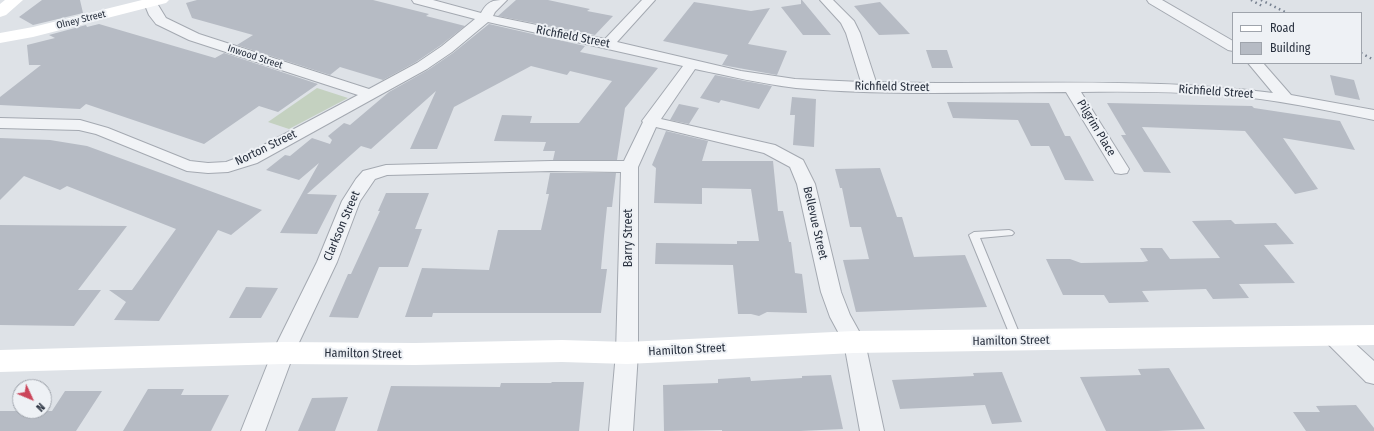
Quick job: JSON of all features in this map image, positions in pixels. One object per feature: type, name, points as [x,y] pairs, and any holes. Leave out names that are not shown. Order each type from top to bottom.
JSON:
[{"type":"street","points":[[0,12],[15,0]]},
{"type":"street","name":"Richfield Street","points":[[418,0],[485,18],[741,74],[788,82],[823,85],[924,88],[1071,87],[1225,91],[1286,99],[1374,115]]},
{"type":"street","name":"Norton Street","points":[[0,123],[80,125],[102,131],[187,166],[215,168],[228,167],[251,158],[422,66],[447,49],[485,18],[489,10],[501,0]]},
{"type":"street","points":[[608,44],[649,0]]},
{"type":"street","points":[[826,0],[847,21],[853,33],[870,86]]},
{"type":"street","points":[[1153,0],[1232,46]]},
{"type":"street","name":"Olney Street","points":[[0,38],[156,1]]},
{"type":"street","name":"Inwood Street","points":[[156,1],[156,15],[161,20],[194,37],[371,94]]},
{"type":"street","name":"Barry Street","points":[[621,431],[627,353],[630,167],[640,140],[650,121],[663,100],[692,63]]},
{"type":"street","points":[[1256,64],[1286,99]]},
{"type":"street","name":"Pilgrim Place","points":[[1071,87],[1121,169]]},
{"type":"street","name":"Bellevue Street","points":[[650,121],[769,149],[797,164],[806,184],[831,292],[840,317],[854,342],[872,431]]},
{"type":"street","name":"Clarkson Street","points":[[253,431],[283,353],[327,262],[351,201],[368,176],[374,172],[386,170],[551,166],[630,167]]},
{"type":"street","points":[[1332,335],[1374,375]]},
{"type":"street","name":"Hamilton Street","points":[[0,361],[283,353],[415,354],[562,351],[627,353],[854,342],[1374,335]]},
{"type":"lane","points":[[1009,233],[974,235],[1017,341]]},
{"type":"green space","points":[[317,88],[348,98],[289,129],[268,122]]},
{"type":"building","points":[[42,0],[80,0],[83,13],[33,25],[19,17]]},
{"type":"building","points":[[197,0],[373,0],[429,14],[426,16],[465,26],[416,62],[383,80],[340,67],[330,75],[237,45],[253,35],[192,18],[186,3]]},
{"type":"building","points":[[516,0],[548,0],[590,9],[587,11],[613,16],[595,35],[498,16]]},
{"type":"building","points":[[801,0],[831,35],[803,35],[781,7],[801,4]]},
{"type":"building","points":[[694,2],[751,11],[770,8],[748,44],[787,51],[777,75],[722,65],[728,55],[663,41]]},
{"type":"building","points":[[880,2],[910,34],[879,35],[854,6]]},
{"type":"building","points":[[99,24],[215,58],[224,53],[318,84],[278,112],[259,106],[204,144],[86,104],[80,109],[0,105],[0,97],[41,65],[29,65],[27,45],[55,38],[49,35],[86,25],[87,27]]},
{"type":"building","points":[[489,24],[585,46],[580,52],[658,68],[625,108],[617,160],[553,160],[555,151],[543,151],[546,142],[494,141],[502,115],[532,116],[530,123],[579,123],[612,81],[570,71],[567,75],[531,66],[454,107],[437,149],[410,149],[436,91],[371,149],[361,146],[307,194],[337,195],[317,234],[280,233],[319,163],[299,180],[266,170],[285,155],[290,156],[312,138],[330,144],[332,140],[328,136],[344,123],[350,125],[389,92],[428,70],[453,53]]},
{"type":"building","points":[[926,50],[947,50],[953,68],[932,68]]},
{"type":"building","points":[[715,75],[772,86],[759,109],[721,100],[719,103],[700,98]]},
{"type":"building","points":[[1330,75],[1354,80],[1360,100],[1335,95]]},
{"type":"building","points":[[792,97],[816,99],[814,147],[793,145],[795,115],[790,115]]},
{"type":"building","points":[[947,102],[1049,103],[1065,136],[1070,136],[1094,181],[1065,180],[1049,146],[1031,146],[1018,120],[953,118]]},
{"type":"building","points":[[1107,103],[1252,106],[1254,108],[1340,121],[1355,150],[1283,138],[1318,189],[1295,194],[1245,131],[1142,127],[1171,173],[1144,172],[1121,135],[1126,135]]},
{"type":"building","points":[[679,104],[699,108],[689,124],[670,120]]},
{"type":"building","points":[[666,131],[708,141],[702,161],[773,161],[778,211],[783,211],[789,242],[791,242],[795,273],[802,274],[807,313],[767,312],[759,316],[751,314],[738,314],[733,265],[655,264],[656,243],[737,244],[737,241],[759,241],[751,189],[702,188],[702,204],[654,203],[656,168],[652,165]]},
{"type":"building","points":[[0,138],[50,140],[87,146],[262,210],[231,235],[218,230],[159,321],[114,320],[126,302],[109,290],[132,290],[176,229],[67,186],[60,190],[24,176],[0,200]]},
{"type":"building","points":[[880,168],[897,217],[902,217],[914,257],[965,255],[987,307],[856,312],[843,260],[869,259],[861,227],[850,227],[842,188],[840,188],[835,169]]},
{"type":"building","points":[[550,173],[616,173],[612,207],[607,207],[601,269],[607,269],[601,313],[433,313],[432,317],[405,317],[422,268],[489,270],[498,230],[541,230],[549,194],[546,194]]},
{"type":"building","points":[[386,193],[429,193],[415,229],[422,229],[408,267],[379,267],[358,318],[329,317],[348,274],[351,274],[380,211],[378,211]]},
{"type":"building","points":[[1231,220],[1235,224],[1276,223],[1294,244],[1264,245],[1295,283],[1239,284],[1249,298],[1213,299],[1206,289],[1142,291],[1149,302],[1109,303],[1104,295],[1063,295],[1046,259],[1070,259],[1081,263],[1148,261],[1140,248],[1162,248],[1170,259],[1220,258],[1192,221]]},
{"type":"building","points":[[0,225],[127,226],[78,290],[101,290],[74,326],[0,325]]},
{"type":"building","points":[[246,287],[278,288],[261,318],[229,318]]},
{"type":"building","points":[[1169,368],[1205,429],[1106,431],[1080,377],[1141,375],[1138,369]]},
{"type":"building","points":[[1002,372],[1022,422],[992,424],[985,405],[900,409],[892,380],[974,376],[973,373]]},
{"type":"building","points":[[831,375],[843,429],[800,431],[664,431],[663,385],[718,383],[718,379],[750,377],[751,381]]},
{"type":"building","points":[[584,382],[579,431],[377,431],[391,386],[500,387],[501,383]]},
{"type":"building","points":[[148,389],[184,389],[181,395],[229,395],[211,431],[123,431]]},
{"type":"building","points":[[65,391],[102,391],[76,431],[0,431],[0,411],[12,411],[12,419],[52,419],[52,411]]},
{"type":"building","points":[[348,397],[335,431],[298,431],[312,398]]},
{"type":"building","points":[[1356,405],[1374,428],[1374,431],[1306,431],[1293,412],[1320,412],[1316,406]]},
{"type":"railway","points":[[1251,0],[1264,7]]},
{"type":"railway","points":[[1261,0],[1285,12]]},
{"type":"railway","points":[[1362,54],[1374,60]]}]
